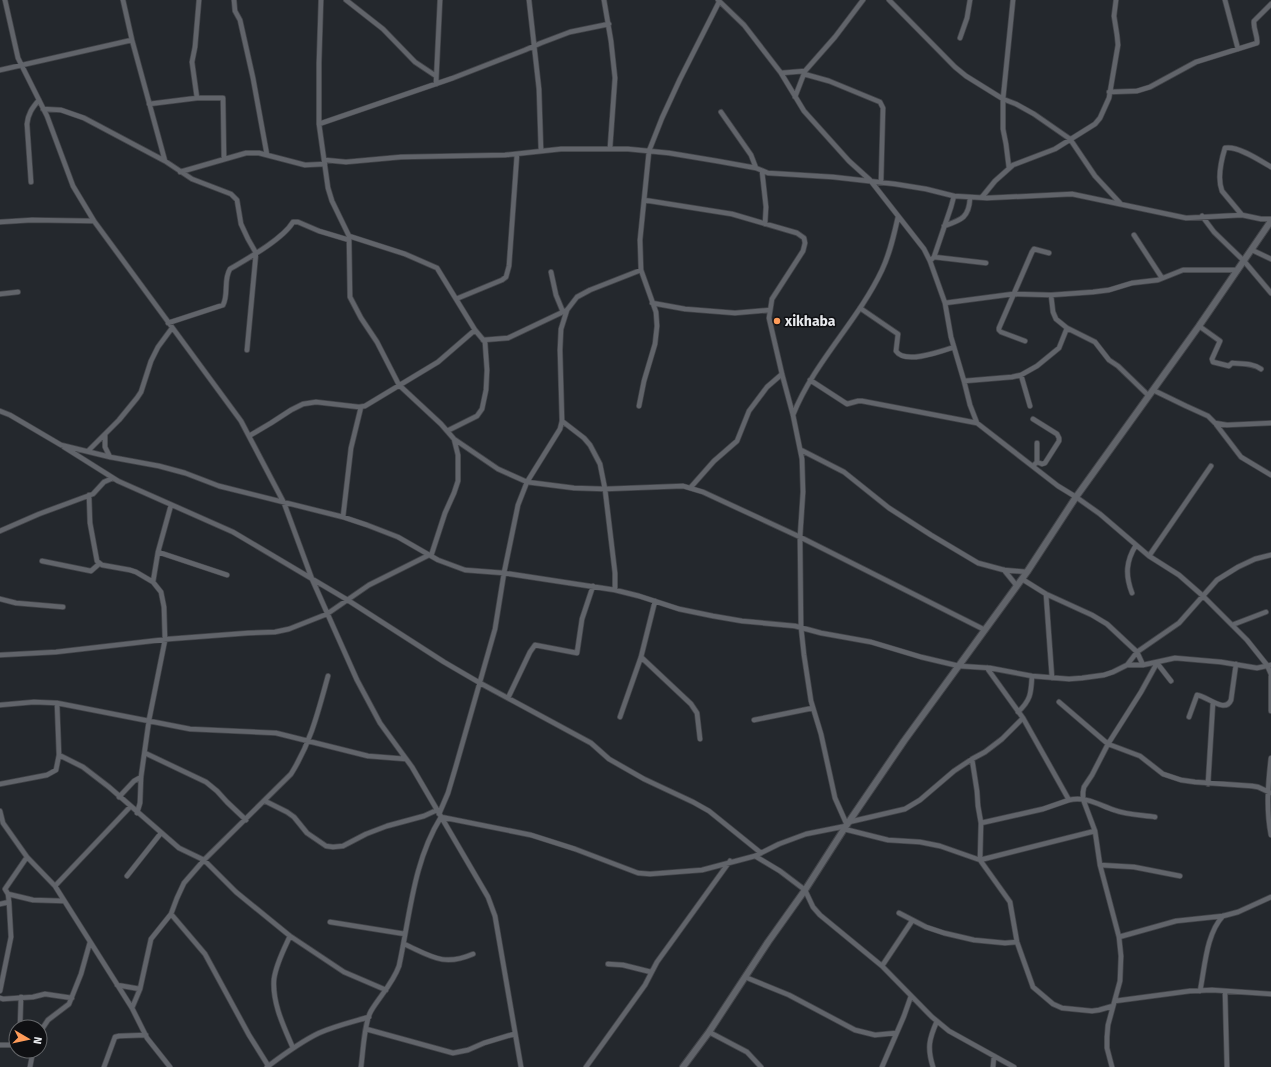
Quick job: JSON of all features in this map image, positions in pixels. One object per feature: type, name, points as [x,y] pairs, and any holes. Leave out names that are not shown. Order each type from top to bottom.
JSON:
[{"type":"street","points":[[5,0],[18,58],[43,109],[73,186],[94,221],[241,422],[284,503],[312,579],[357,680],[380,723],[406,759],[492,904],[521,1067]]},
{"type":"street","points":[[124,0],[132,40],[165,161]]},
{"type":"street","points":[[197,98],[192,62],[195,47],[199,0]]},
{"type":"street","points":[[234,0],[235,11],[240,20],[253,78],[267,155]]},
{"type":"street","points":[[321,0],[319,124],[328,188],[332,201],[349,238],[350,297],[360,318],[377,342],[399,385],[454,439],[498,469],[527,482],[574,488],[605,489],[691,487],[714,496],[800,537],[985,630]]},
{"type":"street","points":[[346,0],[383,29],[415,62],[436,76]]},
{"type":"street","points":[[436,84],[440,0]]},
{"type":"street","points":[[529,0],[539,89],[541,151]]},
{"type":"street","points":[[604,0],[615,78],[610,148]]},
{"type":"street","points":[[795,97],[804,73],[835,37],[863,0]]},
{"type":"street","points":[[889,0],[955,67],[966,76],[1003,99],[1034,114],[1070,139],[1095,176],[1120,203]]},
{"type":"street","points":[[960,38],[967,18],[970,0]]},
{"type":"street","points":[[1009,168],[1003,129],[1003,99],[1013,0]]},
{"type":"street","points":[[982,198],[995,181],[1013,165],[1055,149],[1095,124],[1100,118],[1109,98],[1118,45],[1114,16],[1116,0]]},
{"type":"street","points":[[1225,0],[1238,49]]},
{"type":"street","points":[[639,406],[644,381],[655,344],[657,326],[656,312],[641,270],[640,240],[649,151],[680,79],[719,1],[744,25],[781,73],[804,111],[849,161],[870,180],[932,259],[945,303],[951,337],[970,405],[977,423]]},
{"type":"street","points":[[1109,92],[1137,91],[1150,87],[1196,62],[1257,43],[1254,21],[1271,4]]},
{"type":"street","points":[[319,124],[436,84],[570,32],[608,24]]},
{"type":"street","points":[[0,70],[132,40]]},
{"type":"street","points":[[781,73],[804,73],[829,81],[880,102],[883,108],[882,182]]},
{"type":"street","points":[[149,104],[197,98],[223,98],[224,159]]},
{"type":"street","points":[[31,182],[27,124],[28,116],[32,108],[39,100]]},
{"type":"street","points":[[43,109],[60,110],[84,118],[165,161],[192,179],[234,196],[237,200],[241,224],[256,253],[247,350]]},
{"type":"street","points":[[721,112],[751,155],[756,168]]},
{"type":"street","points":[[1242,215],[1222,191],[1221,163],[1225,148],[1229,147],[1241,151],[1271,167]]},
{"type":"street","points":[[180,172],[246,153],[259,153],[306,165],[325,162],[346,162],[394,158],[482,156],[541,151],[610,148],[649,151],[703,159],[756,168],[762,172],[783,175],[870,180],[970,198],[1072,194],[1186,218],[1242,215],[1271,220],[1199,326],[1076,497],[1027,572],[904,741],[709,1032],[683,1067]]},
{"type":"street","points":[[456,299],[502,280],[508,274],[517,154]]},
{"type":"street","points":[[762,172],[766,207],[765,224]]},
{"type":"street","points":[[932,259],[954,196]]},
{"type":"street","points":[[944,226],[962,219],[967,214],[969,210],[970,198]]},
{"type":"street","points":[[644,200],[732,214],[803,236],[805,243],[803,251],[772,299],[770,323],[801,450],[803,492],[800,537],[801,627],[804,655],[813,708],[835,798],[847,825],[888,840],[920,842],[940,846],[980,860],[1095,831]]},
{"type":"street","points":[[1202,216],[1214,232],[1244,261],[1271,293]]},
{"type":"street","points":[[793,415],[810,380],[860,308],[882,269],[892,244],[898,217]]},
{"type":"street","points":[[0,222],[32,220],[94,221]]},
{"type":"street","points":[[168,323],[223,305],[227,273],[230,269],[256,253],[290,227],[293,222],[306,224],[330,235],[349,238],[405,254],[433,265],[439,271],[485,344],[487,370],[486,390],[482,409],[477,416],[447,431]]},
{"type":"street","points":[[1134,235],[1162,278]]},
{"type":"street","points":[[1025,341],[999,330],[999,328],[1034,249],[1049,253]]},
{"type":"street","points":[[1252,250],[1271,259]]},
{"type":"street","points":[[932,259],[986,263]]},
{"type":"street","points":[[483,340],[508,338],[565,311],[577,297],[590,290],[641,270]]},
{"type":"street","points":[[945,303],[1013,294],[1051,295],[1101,291],[1132,283],[1152,282],[1183,270],[1238,270]]},
{"type":"street","points":[[360,1067],[370,1012],[396,975],[404,944],[414,887],[423,853],[450,786],[480,683],[495,629],[504,573],[518,505],[527,482],[555,438],[562,421],[560,350],[561,329],[565,311],[556,295],[551,272]]},
{"type":"street","points":[[0,294],[18,292]]},
{"type":"street","points":[[1051,295],[1053,312],[1056,319],[1067,328],[1095,342],[1109,360],[1118,366],[1149,396]]},
{"type":"street","points":[[652,303],[685,309],[735,313],[770,310]]},
{"type":"street","points":[[860,308],[898,334],[896,351],[899,354],[920,357],[954,346]]},
{"type":"street","points":[[1199,326],[1220,341],[1212,362],[1230,366],[1232,363],[1250,365],[1261,369]]},
{"type":"street","points":[[88,451],[119,420],[141,392],[151,361],[158,347],[172,328]]},
{"type":"street","points":[[964,381],[1012,377],[1037,366],[1059,348],[1067,328]]},
{"type":"street","points":[[249,436],[271,424],[291,410],[304,404],[316,402],[361,407],[374,402],[438,362],[475,330]]},
{"type":"street","points":[[166,336],[176,334]]},
{"type":"street","points":[[691,487],[714,461],[737,441],[749,411],[768,387],[782,374]]},
{"type":"street","points":[[1021,374],[1030,406]]},
{"type":"street","points":[[810,380],[848,404],[862,401],[977,423],[1032,467],[1100,514],[1149,556],[1179,575],[1203,596],[1247,640],[1269,665],[1271,675],[1271,711]]},
{"type":"street","points":[[1153,390],[1203,413],[1215,423],[1241,457],[1271,475]]},
{"type":"street","points":[[789,402],[799,400]]},
{"type":"street","points":[[343,517],[351,448],[361,407]]},
{"type":"street","points":[[0,411],[10,414],[113,478],[233,532],[346,599],[480,683],[591,743],[609,759],[644,780],[693,802],[709,811],[761,852]]},
{"type":"street","points":[[1033,419],[1060,438],[1045,463],[1042,464],[1037,462]]},
{"type":"street","points":[[562,421],[584,438],[590,445],[600,464],[605,489],[615,573],[615,590]]},
{"type":"street","points":[[1215,423],[1227,426],[1271,423]]},
{"type":"street","points":[[105,435],[105,447],[110,457]]},
{"type":"street","points":[[0,655],[56,652],[248,632],[275,632],[289,629],[327,614],[346,599],[369,585],[430,555],[458,482],[458,455],[454,439]]},
{"type":"street","points":[[1032,467],[1037,462],[1037,443]]},
{"type":"street","points":[[61,445],[110,457],[166,468],[185,473],[219,486],[343,517],[398,538],[438,560],[465,570],[504,573],[615,590],[679,609],[742,621],[801,627],[821,633],[871,642],[921,657],[959,666],[987,668],[1052,678],[1068,679],[1104,674],[1113,672],[1127,665],[1137,652],[1179,624],[1223,575],[1238,566],[1255,559],[1271,555]]},
{"type":"street","points":[[801,450],[844,472],[889,508],[978,563],[1004,570],[1027,572]]},
{"type":"street","points":[[1149,556],[1211,466]]},
{"type":"street","points":[[104,482],[105,472]]},
{"type":"street","points":[[0,531],[39,514],[93,494],[104,482],[113,478]]},
{"type":"street","points":[[89,495],[92,539],[99,564]]},
{"type":"street","points":[[153,582],[158,552],[171,505]]},
{"type":"street","points":[[1132,593],[1127,574],[1128,562],[1136,545]]},
{"type":"street","points":[[158,552],[227,575]]},
{"type":"street","points":[[42,561],[91,571],[99,564]]},
{"type":"street","points":[[99,564],[130,570],[153,582],[161,592],[164,607],[165,640],[141,777],[138,813]]},
{"type":"street","points":[[1004,570],[1017,586]]},
{"type":"street","points":[[1022,579],[1046,594],[1101,620],[1121,636],[1137,652],[1143,665]]},
{"type":"street","points":[[508,698],[530,652],[535,645],[577,653],[582,619],[593,586]]},
{"type":"street","points":[[1046,594],[1052,678]]},
{"type":"street","points":[[0,599],[16,603],[63,607]]},
{"type":"street","points":[[620,717],[641,657],[655,601]]},
{"type":"street","points":[[1232,625],[1266,612]]},
{"type":"street","points":[[641,657],[694,708],[697,713],[700,739]]},
{"type":"street","points":[[1127,665],[1157,663],[1175,658],[1236,664],[1257,668],[1269,665]]},
{"type":"street","points":[[1157,663],[1171,681]]},
{"type":"street","points":[[1112,1067],[1107,1048],[1107,1037],[1108,1025],[1121,971],[1121,956],[1118,937],[1100,866],[1095,831],[1083,799],[1084,787],[1157,663]]},
{"type":"street","points":[[1189,717],[1198,695],[1226,706],[1229,704],[1231,700],[1236,664]]},
{"type":"street","points":[[987,668],[1023,718],[1069,800]]},
{"type":"street","points":[[132,1008],[140,989],[151,939],[172,914],[184,883],[204,860],[291,774],[309,741],[328,676]]},
{"type":"street","points":[[1018,712],[1027,704],[1031,695],[1032,676]]},
{"type":"street","points":[[0,705],[34,702],[57,704],[150,720],[190,729],[276,733],[368,756],[406,759]]},
{"type":"street","points":[[1059,702],[1108,744],[1140,756],[1167,776],[1181,780],[1208,784],[1252,786],[1269,792]]},
{"type":"street","points":[[1208,784],[1213,702]]},
{"type":"street","points":[[0,784],[53,773],[57,766],[58,755],[57,704]]},
{"type":"street","points":[[754,720],[813,708]]},
{"type":"street","points":[[265,801],[294,817],[307,833],[326,846],[343,846],[366,834],[387,826],[424,816],[439,814],[531,835],[575,849],[643,874],[696,871],[755,856],[793,838],[806,834],[847,825],[905,809],[920,800],[972,758],[985,752],[1002,740],[1023,718]]},
{"type":"street","points":[[145,753],[206,782],[246,820]]},
{"type":"street","points":[[58,755],[83,767],[179,848],[204,860],[236,892],[290,936],[344,972],[386,990]]},
{"type":"street","points":[[972,758],[981,823],[980,860],[1010,902],[1017,942],[1033,987],[1053,1004],[1062,1008],[1092,1011],[1114,1004],[1200,991],[1271,994]]},
{"type":"street","points":[[1271,758],[1269,792],[1269,825],[1271,835]]},
{"type":"street","points":[[119,797],[134,781],[141,777]]},
{"type":"street","points":[[981,823],[1043,809],[1075,799],[1083,799],[1105,805],[1114,810],[1155,817]]},
{"type":"street","points":[[56,886],[130,806]]},
{"type":"street","points":[[0,811],[3,823],[27,857],[56,886],[132,1008],[146,1035],[170,1067]]},
{"type":"street","points":[[127,876],[161,833]]},
{"type":"street","points":[[755,856],[780,871],[804,890],[813,907],[820,915],[882,966],[911,996],[949,1031],[1014,1067]]},
{"type":"street","points":[[0,991],[11,936],[8,894],[4,889],[27,857]]},
{"type":"street","points":[[586,1067],[644,985],[657,962],[730,862]]},
{"type":"street","points":[[1100,866],[1134,866],[1180,876]]},
{"type":"street","points":[[8,894],[33,900],[64,901]]},
{"type":"street","points":[[1118,937],[1176,921],[1223,916],[1238,912],[1271,897]]},
{"type":"street","points":[[0,904],[9,902]]},
{"type":"street","points":[[898,913],[912,921],[955,936],[974,940],[1005,943],[1017,942]]},
{"type":"street","points":[[172,914],[205,954],[268,1067],[293,1048],[318,1034],[338,1026],[369,1017]]},
{"type":"street","points":[[1200,991],[1211,936],[1216,923],[1223,916]]},
{"type":"street","points":[[882,966],[912,921]]},
{"type":"street","points":[[330,922],[406,934]]},
{"type":"street","points":[[290,936],[276,970],[274,991],[278,1007],[293,1048]]},
{"type":"street","points":[[48,1020],[66,1008],[72,998],[81,974],[90,942]]},
{"type":"street","points":[[404,944],[439,959],[461,960],[473,954]]},
{"type":"street","points":[[608,964],[623,965],[651,972]]},
{"type":"street","points":[[745,977],[788,995],[855,1030],[875,1035],[896,1033]]},
{"type":"street","points":[[117,985],[140,989]]},
{"type":"street","points":[[1225,991],[1227,1067]]},
{"type":"street","points":[[0,998],[33,997],[45,994],[72,998]]},
{"type":"street","points":[[882,1067],[911,996]]},
{"type":"street","points":[[20,1019],[21,997]]},
{"type":"street","points":[[933,1067],[929,1051],[929,1043],[937,1021]]},
{"type":"street","points":[[366,1029],[453,1053],[468,1050],[484,1043],[514,1034]]},
{"type":"street","points":[[709,1032],[747,1052],[761,1067]]},
{"type":"street","points":[[104,1067],[115,1037],[146,1035]]},
{"type":"street","points":[[993,1067],[994,1056]]},
{"type":"place","name":"xikhaba","points":[[777,321]]}]
